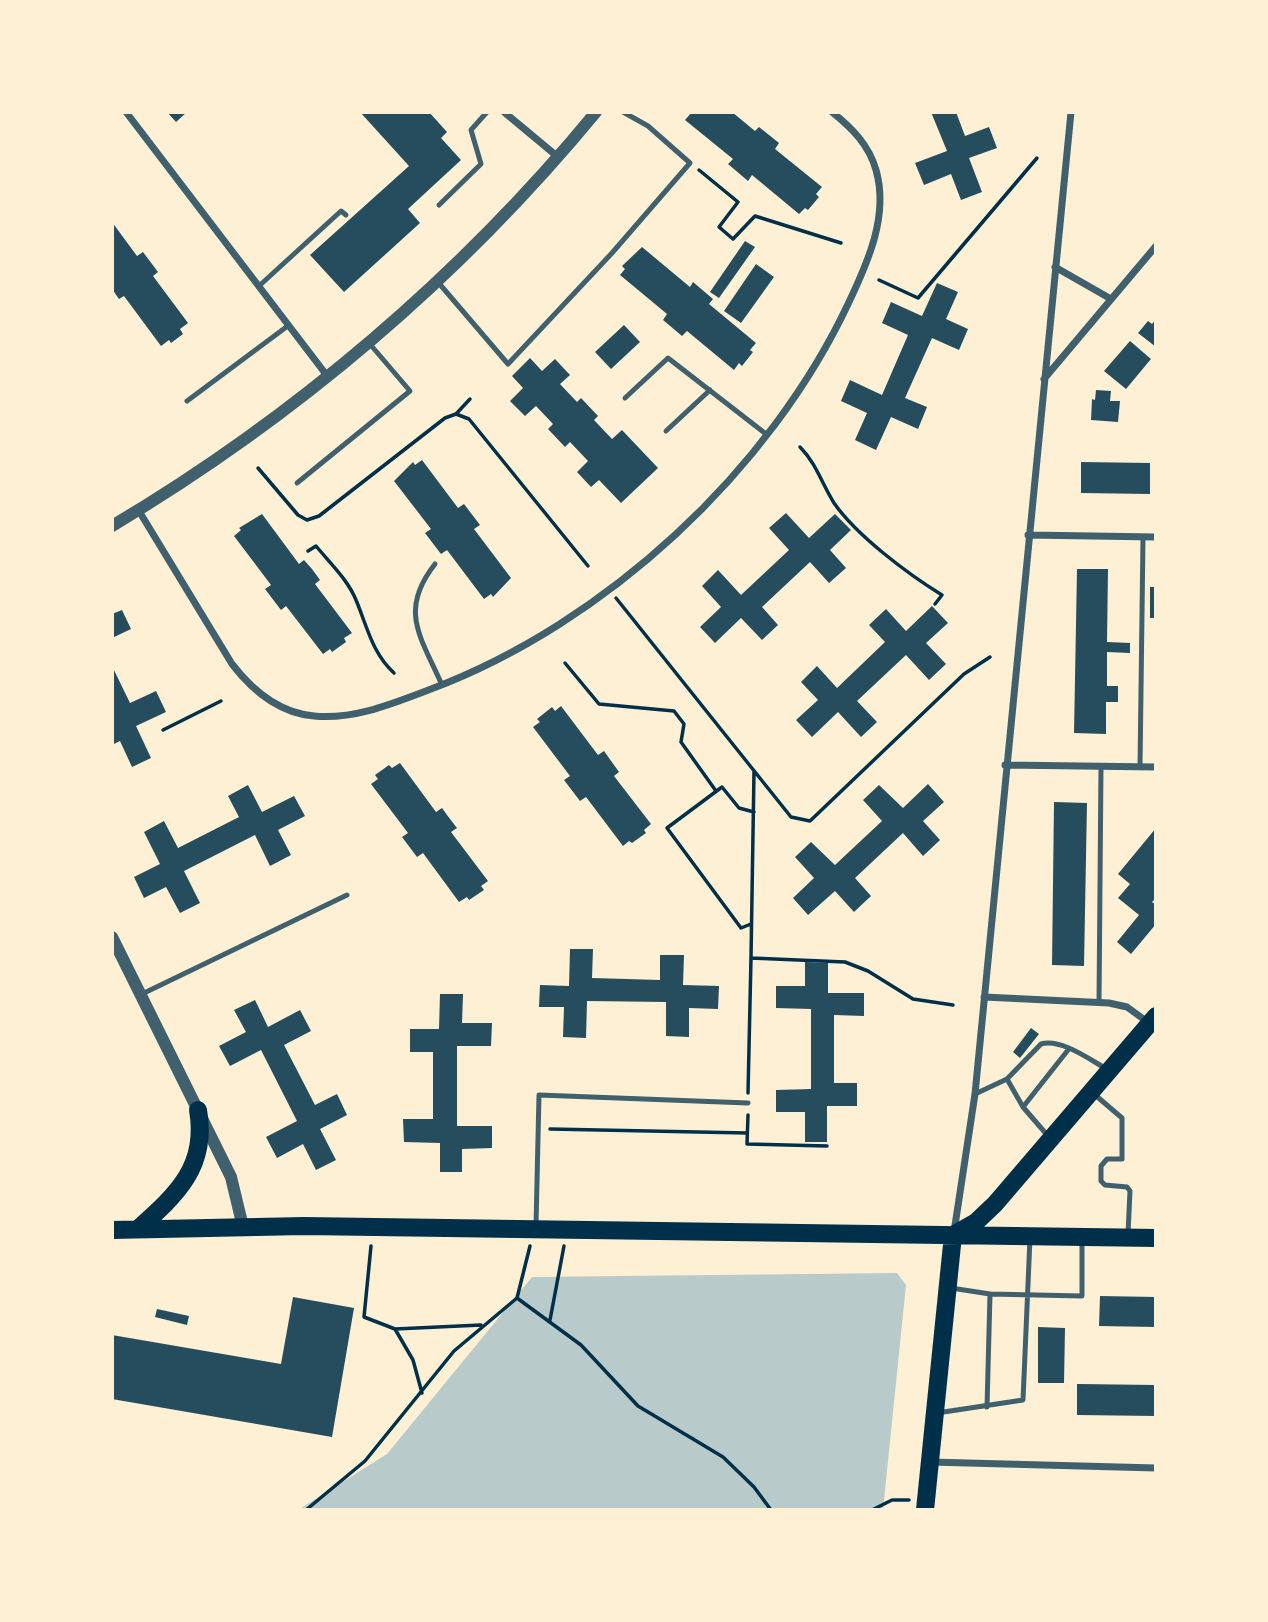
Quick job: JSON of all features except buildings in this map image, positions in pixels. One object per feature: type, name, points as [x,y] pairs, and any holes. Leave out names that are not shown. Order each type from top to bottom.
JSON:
[{"type":"main road","points":[[926,1505],[953,1236],[985,1214],[1153,1020]]},
{"type":"main road","points":[[138,1229],[176,1195],[187,1180],[197,1152],[201,1124],[198,1110]]},
{"type":"main road","points":[[112,1230],[243,1227],[535,1228],[1156,1238]]},
{"type":"street","points":[[126,112],[328,377]]},
{"type":"street","points":[[112,526],[139,511],[250,436],[369,343],[436,281],[559,157],[596,112]]},
{"type":"street","points":[[139,511],[232,664],[247,683],[266,699],[289,710],[333,717],[410,698],[442,685],[554,629],[609,588],[705,507],[748,460],[821,356],[844,314],[868,262],[879,219],[880,195],[872,158],[854,131],[832,112]]},
{"type":"street","points":[[953,1236],[975,1094],[1005,765],[1071,112]]},
{"type":"street","points":[[508,113],[559,157]]},
{"type":"street","points":[[1044,379],[1156,246]]},
{"type":"street","points":[[1055,267],[1111,299]]},
{"type":"street","points":[[1028,535],[1156,537]]},
{"type":"street","points":[[1005,765],[1156,767]]},
{"type":"street","points":[[112,937],[234,1185],[243,1227]]},
{"type":"street","points":[[984,997],[1099,1002],[1127,1007],[1153,1020]]},
{"type":"street","points":[[930,1462],[1156,1468]]},
{"type":"lane","points":[[439,205],[481,164],[471,130],[487,112]]},
{"type":"lane","points":[[436,281],[508,364],[612,253],[691,163],[648,126],[623,112]]},
{"type":"lane","points":[[259,286],[341,211],[346,215]]},
{"type":"lane","points":[[187,401],[289,326]]},
{"type":"lane","points":[[297,483],[410,391],[369,343]]},
{"type":"lane","points":[[625,398],[668,358],[766,434]]},
{"type":"lane","points":[[666,431],[710,390]]},
{"type":"lane","points":[[1140,767],[1143,537]]},
{"type":"lane","points":[[435,564],[419,584],[415,622],[442,685]]},
{"type":"lane","points":[[1099,1002],[1101,766]]},
{"type":"lane","points":[[141,995],[347,895]]},
{"type":"lane","points":[[975,1094],[1007,1079],[1041,1044],[1047,1042],[1110,1071]]},
{"type":"lane","points":[[1023,1107],[1068,1050]]},
{"type":"lane","points":[[1007,1079],[1023,1107],[1051,1140]]},
{"type":"lane","points":[[1092,1092],[1122,1118],[1122,1159],[1107,1159],[1101,1166],[1101,1181],[1105,1185],[1127,1187],[1130,1191],[1128,1237]]},
{"type":"lane","points":[[535,1228],[539,1095],[748,1103]]},
{"type":"lane","points":[[934,1414],[1024,1400],[1030,1236]]},
{"type":"lane","points":[[947,1287],[990,1294],[1082,1297],[1083,1237]]},
{"type":"lane","points":[[987,1407],[990,1294]]},
{"type":"path","points":[[879,280],[918,298],[1037,158]]},
{"type":"path","points":[[691,163],[738,202],[719,227],[733,239],[755,216],[841,243]]},
{"type":"path","points":[[258,468],[298,515],[307,520],[319,516],[445,418],[456,414],[470,399]]},
{"type":"path","points":[[456,414],[468,419],[588,566]]},
{"type":"path","points":[[800,447],[809,457],[841,511],[920,582],[942,595],[934,604]]},
{"type":"path","points":[[308,551],[316,546],[342,578],[356,599],[364,629],[385,665],[394,673]]},
{"type":"path","points":[[609,588],[791,817],[810,821],[964,674],[990,656]]},
{"type":"path","points":[[565,663],[599,704],[674,710],[684,724],[681,741],[716,791]]},
{"type":"path","points":[[163,730],[221,701]]},
{"type":"path","points":[[754,771],[747,1144],[828,1146]]},
{"type":"path","points":[[751,924],[741,928],[667,828],[722,786],[739,808],[754,812]]},
{"type":"path","points":[[751,958],[845,962],[868,971],[913,999],[953,1005]]},
{"type":"path","points":[[550,1094],[550,1129],[747,1133]]},
{"type":"path","points":[[373,1227],[364,1317],[395,1329],[483,1325]]},
{"type":"path","points":[[306,1510],[365,1461],[454,1350],[483,1325],[514,1304],[535,1228]]},
{"type":"path","points":[[550,1320],[568,1229]]},
{"type":"path","points":[[517,1298],[580,1345],[638,1406],[723,1457],[754,1487],[771,1510]]},
{"type":"path","points":[[395,1329],[413,1360],[422,1393]]},
{"type":"path","points":[[872,1510],[892,1500],[926,1505]]},
{"type":"shaded area","points":[[897,1273],[906,1285],[883,1510],[298,1510],[387,1454],[532,1277]]}]
